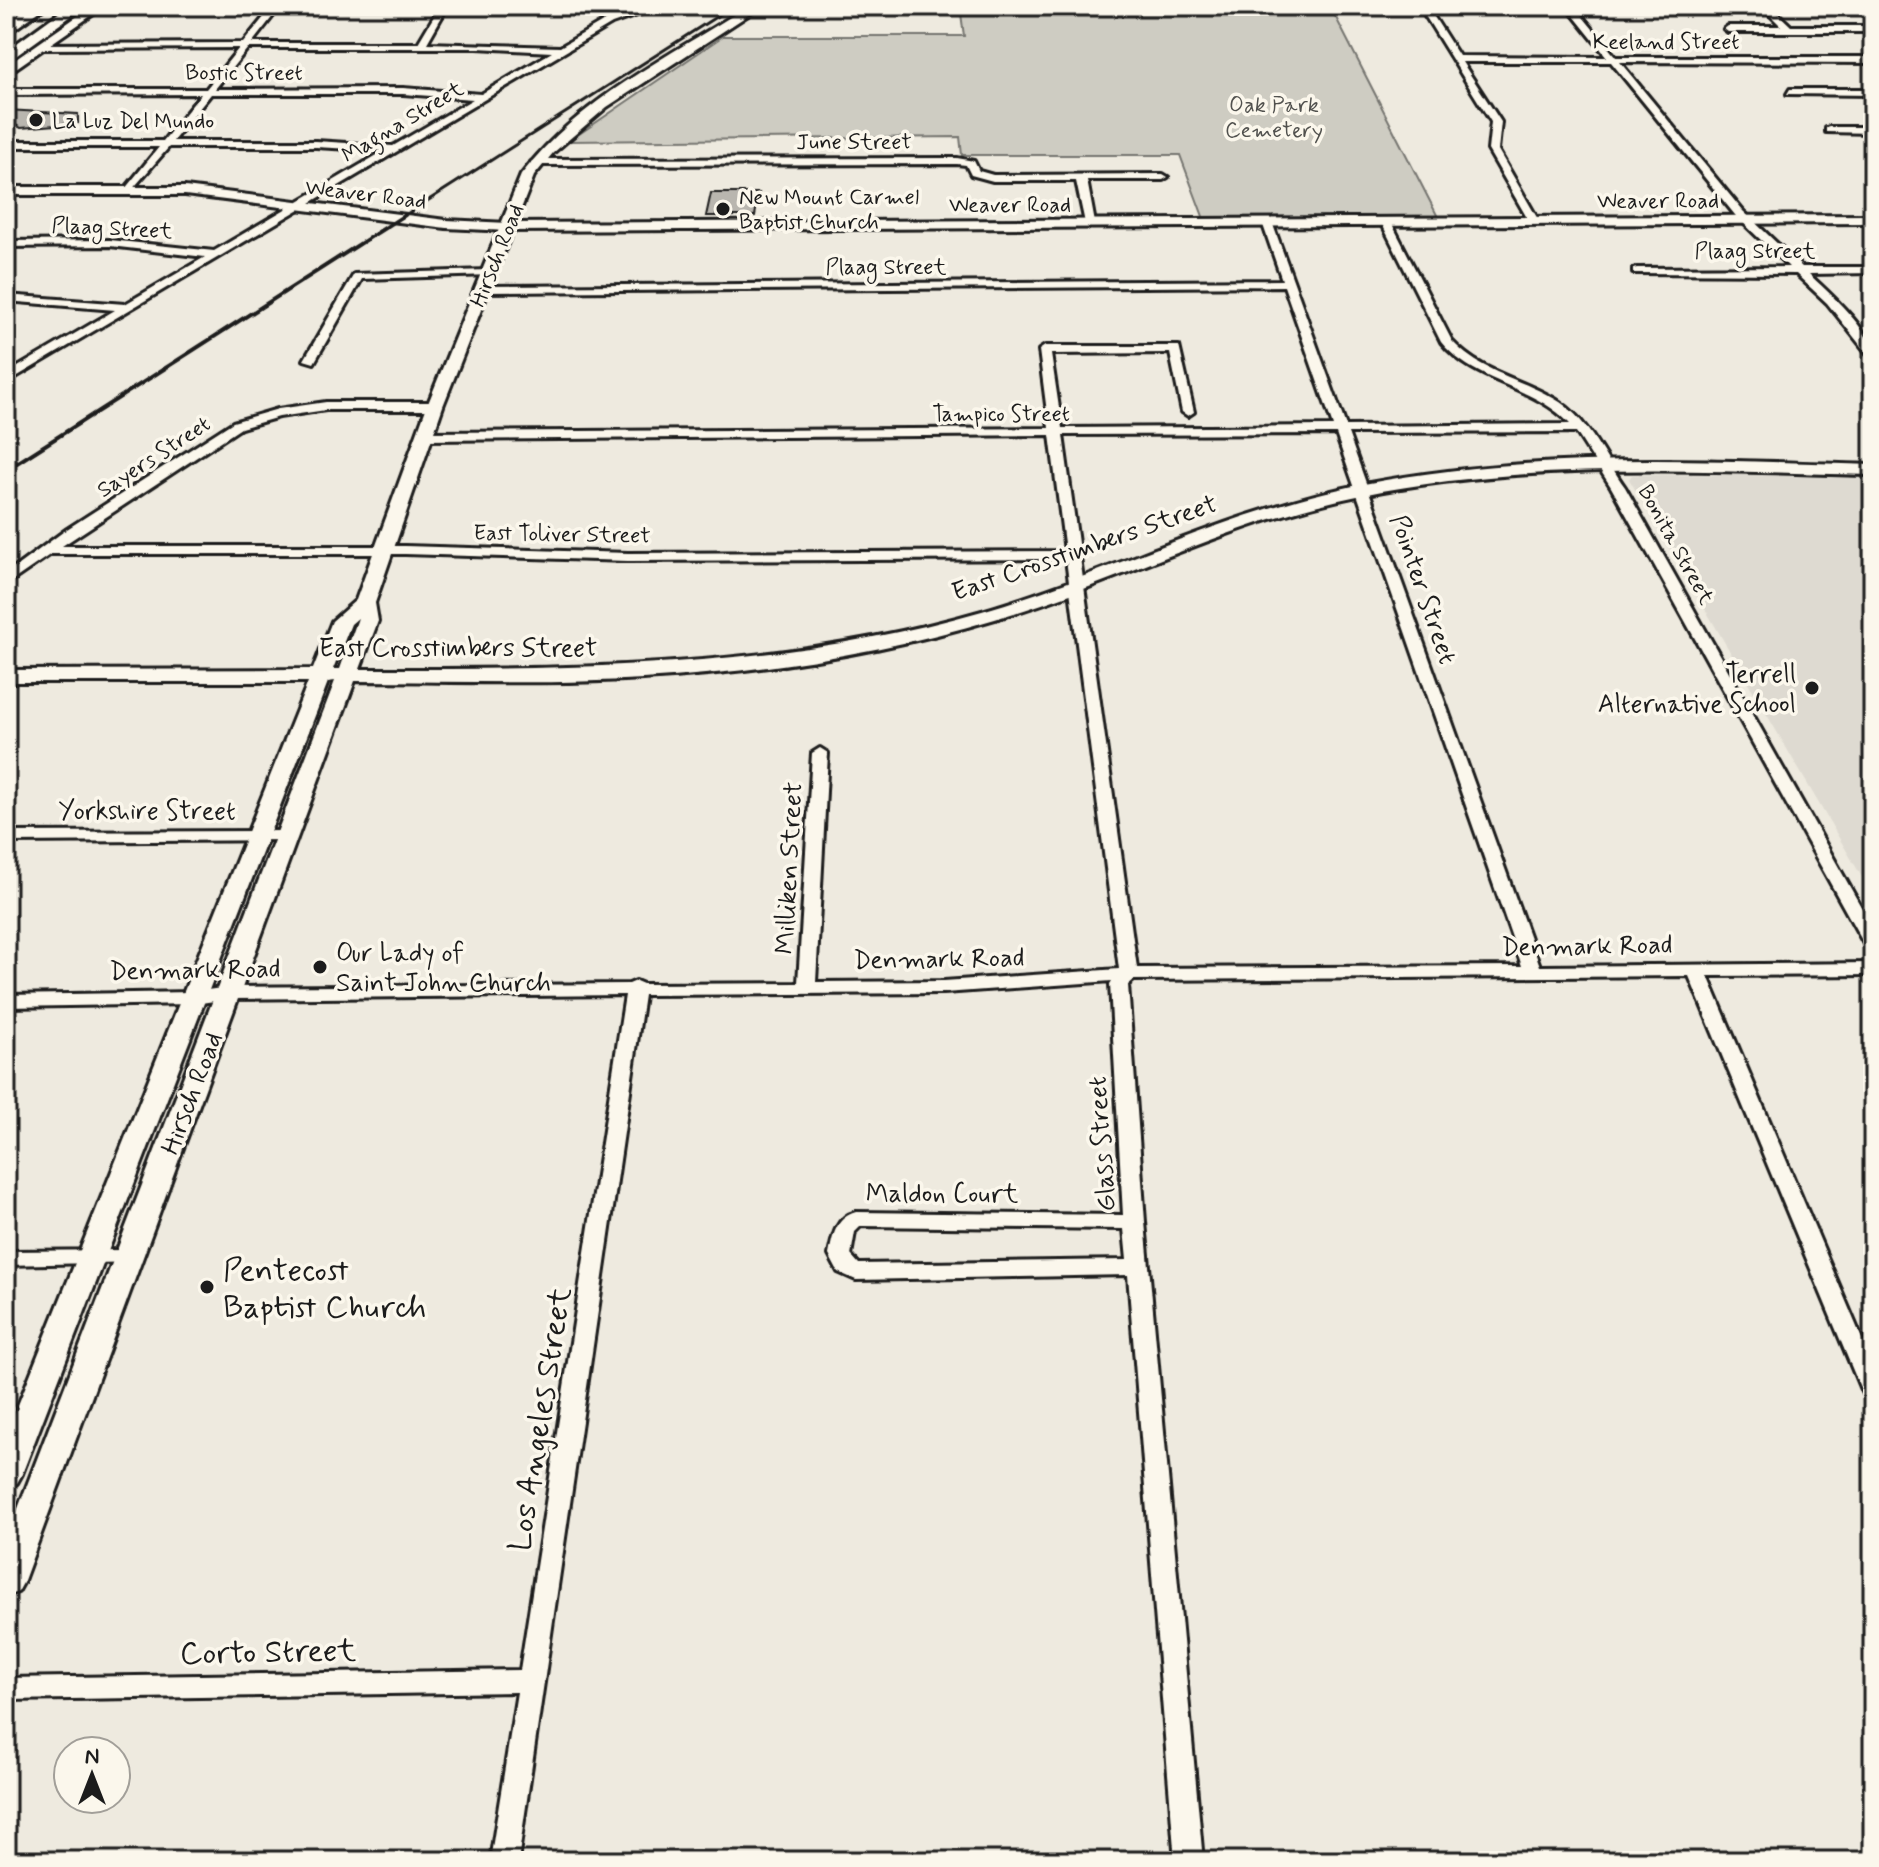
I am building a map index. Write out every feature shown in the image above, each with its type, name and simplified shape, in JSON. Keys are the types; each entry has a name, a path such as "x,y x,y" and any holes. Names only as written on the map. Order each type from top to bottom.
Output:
{"highway":[{"path":"6,30 40,6"},
{"path":"6,44 59,6"},
{"path":"6,58 78,6"}],"main road":[{"path":"6,71 99,6"},
{"name":"Hirsch Road","path":"8,1574 348,676 368,621 365,603 435,406 528,175 559,138 589,114 756,6"},
{"name":"East Crosstimbers Street","path":"6,676 611,674 719,666 861,645 989,615 1277,509 1363,489 1478,471 1601,463 1873,457"},
{"name":"East Crosstimbers Street","path":"1698,463 1873,470"},
{"name":"Hirsch Road","path":"6,1474 342,621 365,603"}],"street":[{"path":"129,190 277,6"},
{"path":"421,45 444,6"},
{"name":"Magna Street","path":"6,379 609,22 659,6"},
{"path":"1423,6 1496,122 1493,150 1534,221"},
{"path":"1570,6 1744,219 1831,301 1873,353"},
{"path":"1765,6 1789,29"},
{"path":"1728,29 1873,29"},
{"path":"43,46 421,45 562,50"},
{"name":"Keeland Street","path":"1458,59 1873,60"},
{"name":"Bostic Street","path":"6,92 403,91 482,97"},
{"path":"1790,92 1873,92"},
{"path":"1829,130 1873,130"},
{"path":"6,144 326,144 393,149"},
{"name":"June Street","path":"536,162 957,161 973,165 975,173 984,177 1163,177"},
{"path":"1081,178 1090,223"},
{"name":"Weaver Road","path":"6,191 207,193 446,224 508,227 1873,219"},
{"name":"Pointer Street","path":"1267,222 1533,972"},
{"name":"Bonita Street","path":"1386,222 1459,359 1540,396 1560,408 1579,428 1873,944"},
{"name":"Plaag Street","path":"6,244 130,244 217,255"},
{"name":"Plaag Street","path":"1637,271 1873,270"},
{"name":"Plaag Street","path":"310,360 358,276 486,281 1290,283"},
{"path":"6,298 126,307"},
{"name":"Glass Street","path":"1188,412 1175,349 1045,350 1129,974 1119,984 1134,1222 1189,1861"},
{"name":"Sayers Street","path":"6,581 237,425 278,413 326,406 435,406"},
{"name":"Tampico Street","path":"424,436 1579,428"},
{"name":"East Toliver Street","path":"49,550 385,550 628,557 1074,555"},
{"name":"Milliken Street","path":"807,986 820,753"},
{"name":"Yorkshire Street","path":"6,837 288,836"},
{"name":"Denmark Road","path":"6,1001 194,998 228,993 990,986 1129,974 1873,969"},
{"path":"1696,970 1873,1392"},
{"name":"Los Angeles Street","path":"504,1861 636,987"},
{"name":"Maldon Court","path":"1134,1222 856,1219 845,1229 840,1255 846,1267 856,1272 1138,1267"},
{"path":"6,1258 129,1257"},
{"name":"Corto Street","path":"6,1689 531,1681"}],"shaded area":[{"name":"Terrell Alternative School","path":"1873,473 1873,896 1629,479 1632,475"}],"green space":[{"name":"Oak Park Cemetery","path":"960,6 1330,6 1438,217 1204,219 1180,155 962,155 960,137 569,141 723,36 964,36"}],"building":[{"name":"La Luz Del Mundo","path":"6,110 78,114 78,123 21,128 6,120"},
{"name":"New Mount Carmel Baptist Church","path":"711,193 759,193 755,216 706,216"}],"railway":[{"path":"402,217 733,6"},
{"path":"6,470 405,215"}],"place":[{"name":"La Luz Del Mundo","path":"36,120"},
{"name":"New Mount Carmel Baptist Church","path":"723,209"},
{"name":"Terrell Alternative School","path":"1812,688"},
{"name":"Our Lady of Saint John Church","path":"320,967"},
{"name":"Pentecost Baptist Church","path":"207,1287"}]}
